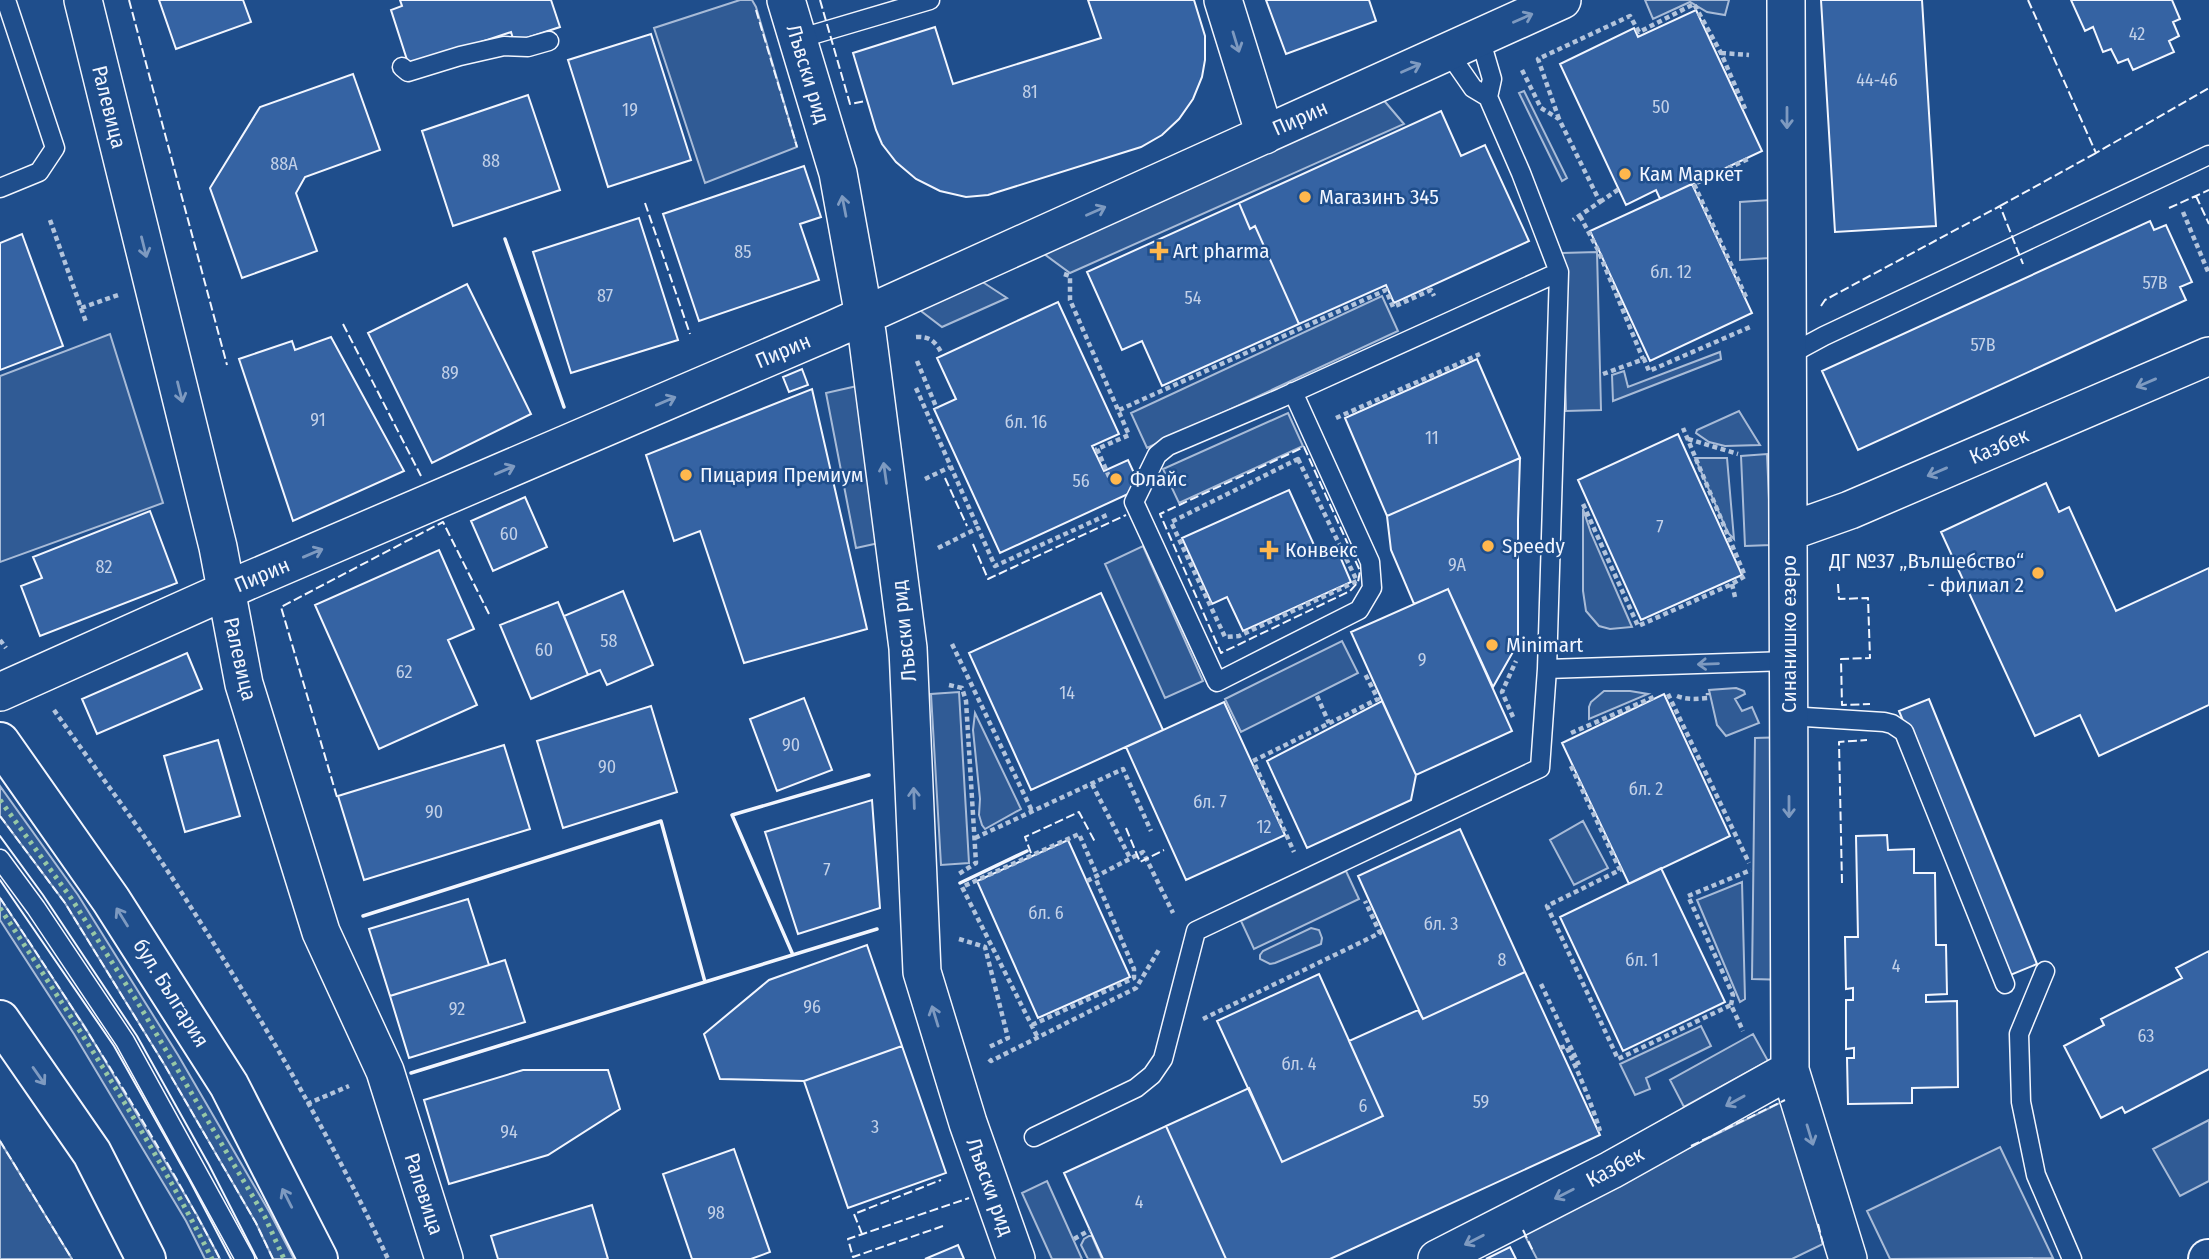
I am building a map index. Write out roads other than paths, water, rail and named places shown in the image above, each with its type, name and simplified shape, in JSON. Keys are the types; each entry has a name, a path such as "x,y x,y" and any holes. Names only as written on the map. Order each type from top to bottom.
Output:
{"main road":[{"name":"бул. България","path":"0,742 111,900 229,1085 318,1259"},
{"path":"0,1020 92,1153 146,1259"}],"street":[{"name":"Ралевица","path":"83,0 215,533 244,684 318,922 385,1071 444,1259"},
{"name":"Лъвски рид","path":"786,0 838,173 864,315 908,648 922,972 968,1123 1016,1259"},
{"path":"1223,0 1265,135"},
{"name":"Пирин","path":"15,685 225,591 864,315 1562,0"},
{"name":"Синанишко езеро","path":"1786,0 1790,1070 1848,1259"},
{"name":"Казбек","path":"1788,532 1850,510 2209,356"},
{"name":"Казбек","path":"1437,1259 1611,1170 1790,1070"}],"lane":[{"path":"0,188 39,172 55,148 6,0"},
{"path":"798,39 930,0"},
{"path":"402,67 408,72 460,55 504,46 528,47 549,41"},
{"path":"1464,45 1473,88 1488,97"},
{"path":"1034,1137 1136,1088 1152,1075 1163,1059 1196,931 1539,768 1547,669 1559,272 1488,97 1492,79 1464,45"},
{"path":"1787,356 1824,336 2209,155"},
{"path":"1293,392 1370,562 1372,588 1359,610 1217,682 1134,502 1157,455 1162,450 1559,272"},
{"path":"1547,669 1789,662"},
{"path":"1789,716 1884,722 1904,732 2005,984"},
{"path":"0,859 125,1041 245,1259"},
{"path":"2045,971 2019,1034 2021,1102 2036,1175 2072,1259"}],"tram line":[{"path":"0,836 43,895 137,1036 209,1165 257,1259"},
{"path":"0,880 114,1046 231,1259"}],"place":[{"name":"Кам Маркет","path":"1625,174"},
{"name":"Магазинъ 345","path":"1305,197"},
{"name":"Art pharma","path":"1159,251"},
{"name":"Пицария Премиум","path":"686,475"},
{"name":"Флайс","path":"1116,479"},
{"name":"Speedy","path":"1488,546"},
{"name":"Конвекс","path":"1269,550"},
{"name":"ДГ №37 „Вълшебство“ - филиал 2","path":"2038,573"},
{"name":"Minimart","path":"1492,645"}]}
